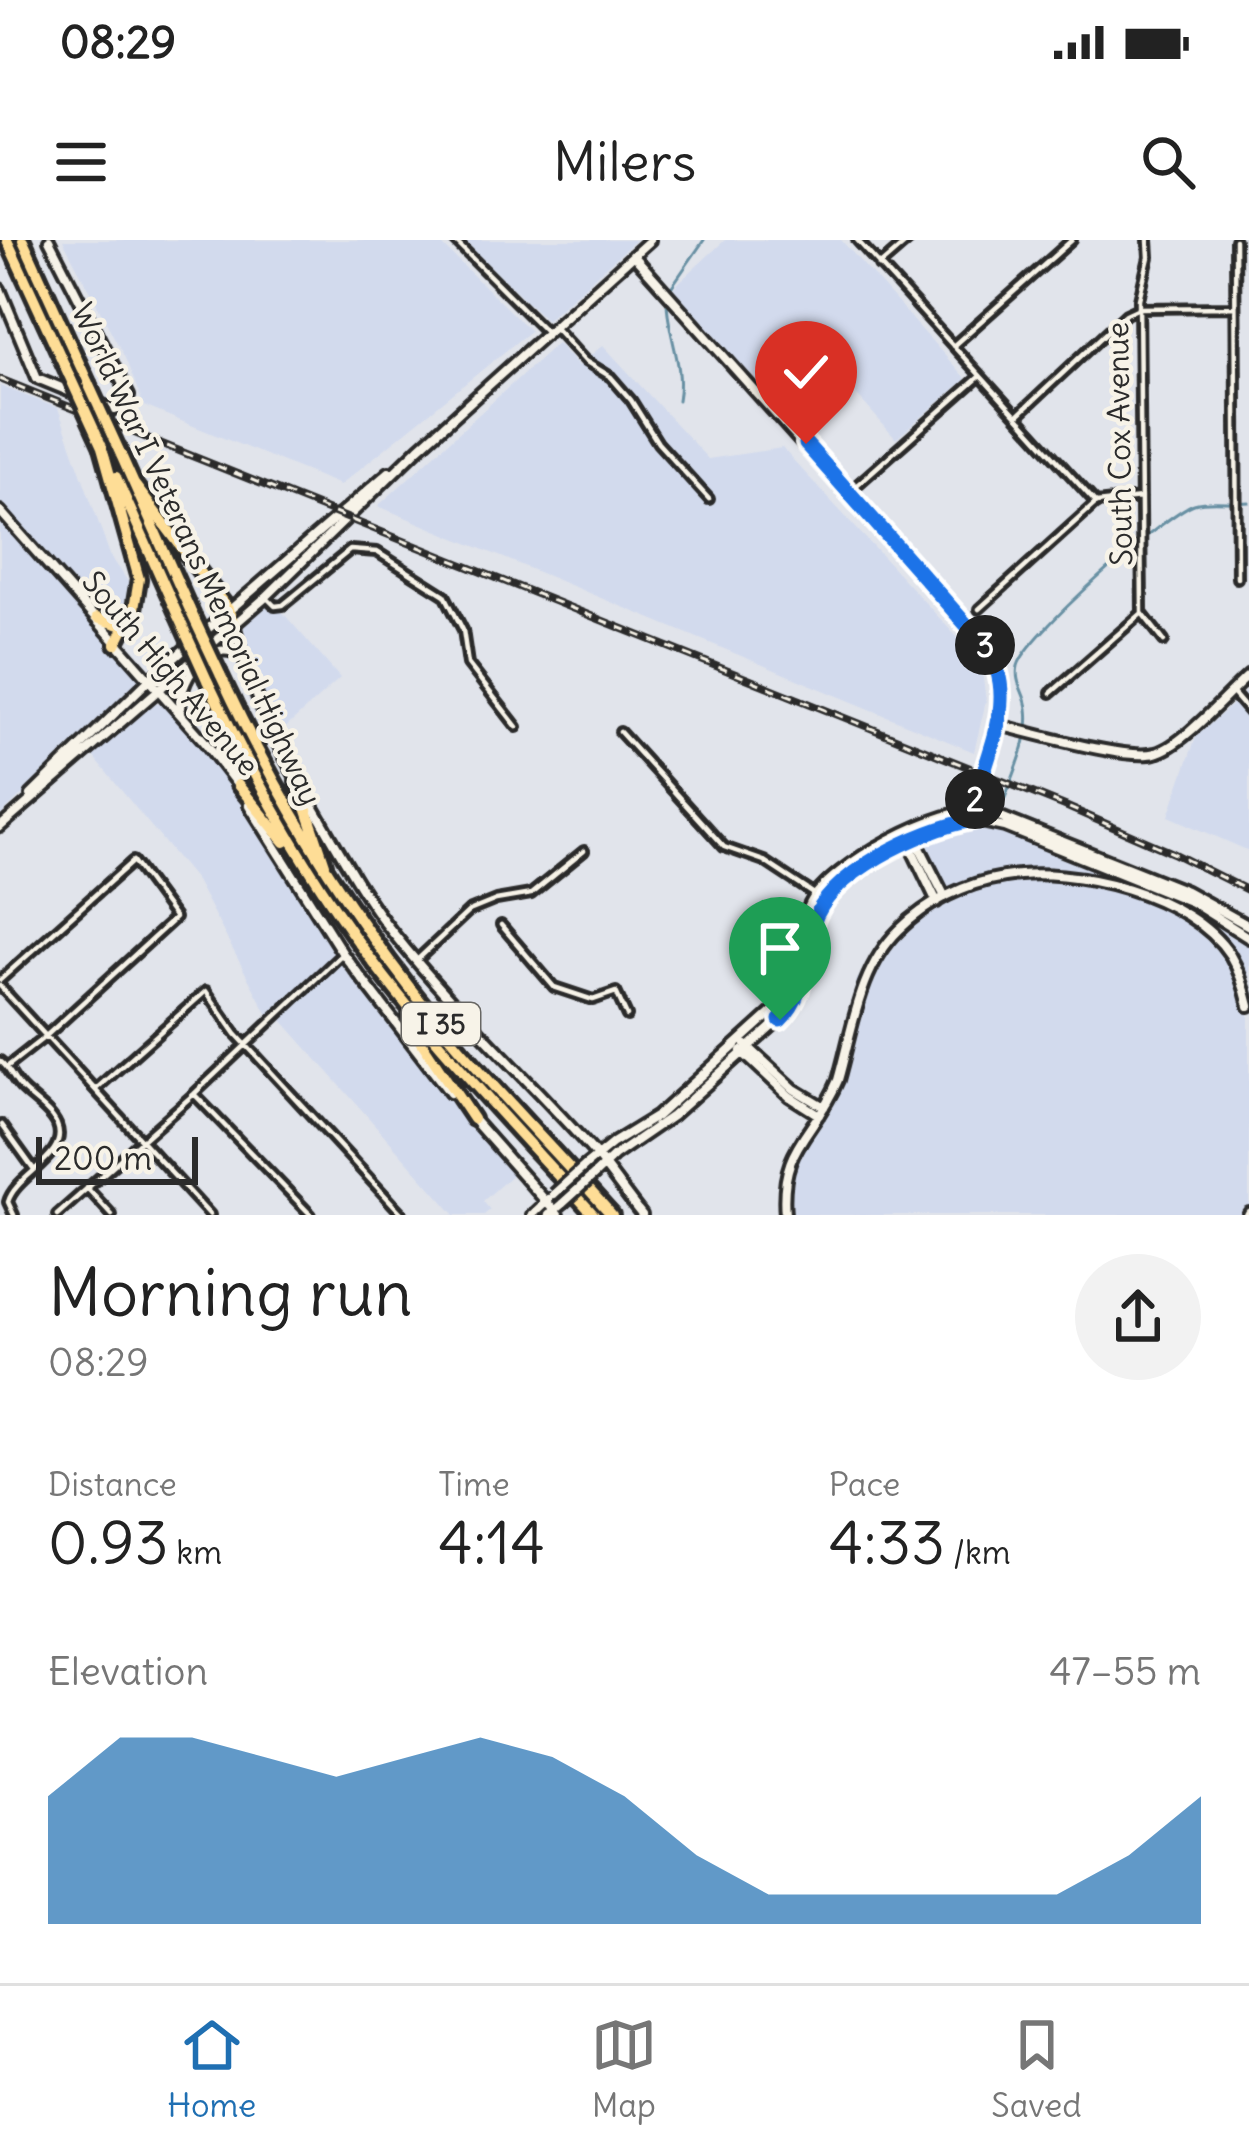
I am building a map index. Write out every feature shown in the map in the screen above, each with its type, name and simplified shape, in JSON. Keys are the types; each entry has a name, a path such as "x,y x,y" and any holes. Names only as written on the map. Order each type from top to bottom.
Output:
{"highway":[{"name":"World War I Veterans Memorial Highway","path":"6,240 256,781 316,880 407,1006 594,1215"},
{"name":"World War I Veterans Memorial Highway","path":"25,240 220,674 272,779 328,873 414,993 612,1215"},
{"path":"102,447 139,579 138,599 116,644"},
{"path":"134,484 228,609 234,624"},
{"path":"97,618 120,625 129,620"},
{"path":"297,781 328,873"},
{"path":"238,785 316,880"},
{"path":"407,1006 416,1034 473,1119"}],"main road":[{"path":"0,289 37,378 115,410 128,406 129,396 49,240"},
{"path":"0,826 149,680 419,448 650,240"},
{"path":"633,255 994,658 1002,692 998,724 972,820"},
{"path":"0,826 266,597 419,448"},
{"name":"South High Avenue","path":"0,511 238,785 343,954 554,1214"},
{"path":"234,624 260,709 355,880 416,961 596,1156 642,1215"},
{"path":"182,716 179,691 191,672 222,649 242,657"},
{"path":"998,724 1121,752 1154,754 1176,741 1249,675"},
{"path":"532,1215 596,1156 657,1116 788,1012 798,996 814,921 832,889 851,872 951,813 974,808 1186,890 1249,926"},
{"path":"554,1214 604,1166 672,1117 727,1067 787,996 800,932 815,895 839,869 910,838 972,820 1005,827 1192,902 1249,938"},
{"path":"910,838 941,899"},
{"path":"785,1215 783,1190 792,1153 838,1081 872,963 900,929 941,899 972,884 1008,876 1071,878 1122,887 1191,919 1229,954 1249,1006"},
{"path":"742,1047 764,1073"},
{"path":"742,1047 822,1111"},
{"path":"727,1067 764,1073 822,1111"}],"street":[{"path":"454,240 584,362 621,388 658,443 710,499"},
{"path":"857,240 1096,503"},
{"path":"879,266 909,240"},
{"path":"952,346 1072,240"},
{"name":"South Cox Avenue","path":"1142,613 1139,308 1148,240"},
{"path":"1235,240 1237,578"},
{"path":"1017,416 1126,314 1139,308 1235,307"},
{"path":"849,493 980,377"},
{"path":"979,609 1096,503 1141,498"},
{"path":"266,597 275,606 283,605 350,550 376,553 445,595 463,630 468,664 478,683 517,727"},
{"path":"1051,693 1142,613 1164,641"},
{"path":"1231,691 1249,712"},
{"path":"620,732 724,848 764,861 815,895"},
{"path":"416,961 469,911 531,894 584,851"},
{"path":"8,1066 46,1036 176,918 133,861 0,983 46,1036 96,1089 140,1141 210,1215"},
{"path":"501,925 554,987 593,1000 616,992 627,1016"},
{"path":"58,1215 343,954"},
{"path":"96,1089 206,991 221,1017 403,1215"},
{"path":"0,1060 16,1084 57,1125 56,1147 13,1186 9,1205 14,1215"},
{"path":"194,1094 310,1215"},
{"path":"2,1125 33,1168"},
{"path":"87,1188 112,1215"},
{"path":"0,1206 9,1205"}],"shaded area":[{"path":"63,240 437,240 530,331 340,485 144,406 125,358"},
{"path":"463,240 636,240 546,320"},
{"path":"725,240 841,240 966,379 896,439 811,344 762,387 673,288"},
{"path":"557,343 578,366 603,345 708,459 782,448 981,663 986,701 974,752 378,506"},
{"path":"0,386 58,408 110,555 133,589 129,604 116,618 94,605 0,503"},
{"path":"0,521 143,679 0,816"},
{"path":"270,598 340,678 280,733 256,680 243,625"},
{"path":"1249,689 1249,851 1169,816 1196,737"},
{"path":"154,703 163,703 227,780 336,955 268,1015 196,881 93,756"},
{"path":"968,823 1005,830 1192,906 1249,941 1249,1215 781,1215 781,1164 832,1081 857,979 893,930 929,896 907,852"},
{"path":"342,962 514,1173 483,1201 490,1210 484,1215 455,1215 282,1020"}],"waterway":[{"path":"670,289 704,240"},
{"path":"667,297 679,374 678,400"},
{"path":"1005,798 1027,731 1026,703 1017,672 1026,651 1097,578 1178,513 1200,503 1249,502"}],"railway":[{"path":"0,379 1065,806 1249,891"}],"route":[{"path":"780,1020 798,996 814,921 832,889 862,866 946,826 972,820 1002,692 999,668 986,647 806,444"}]}
